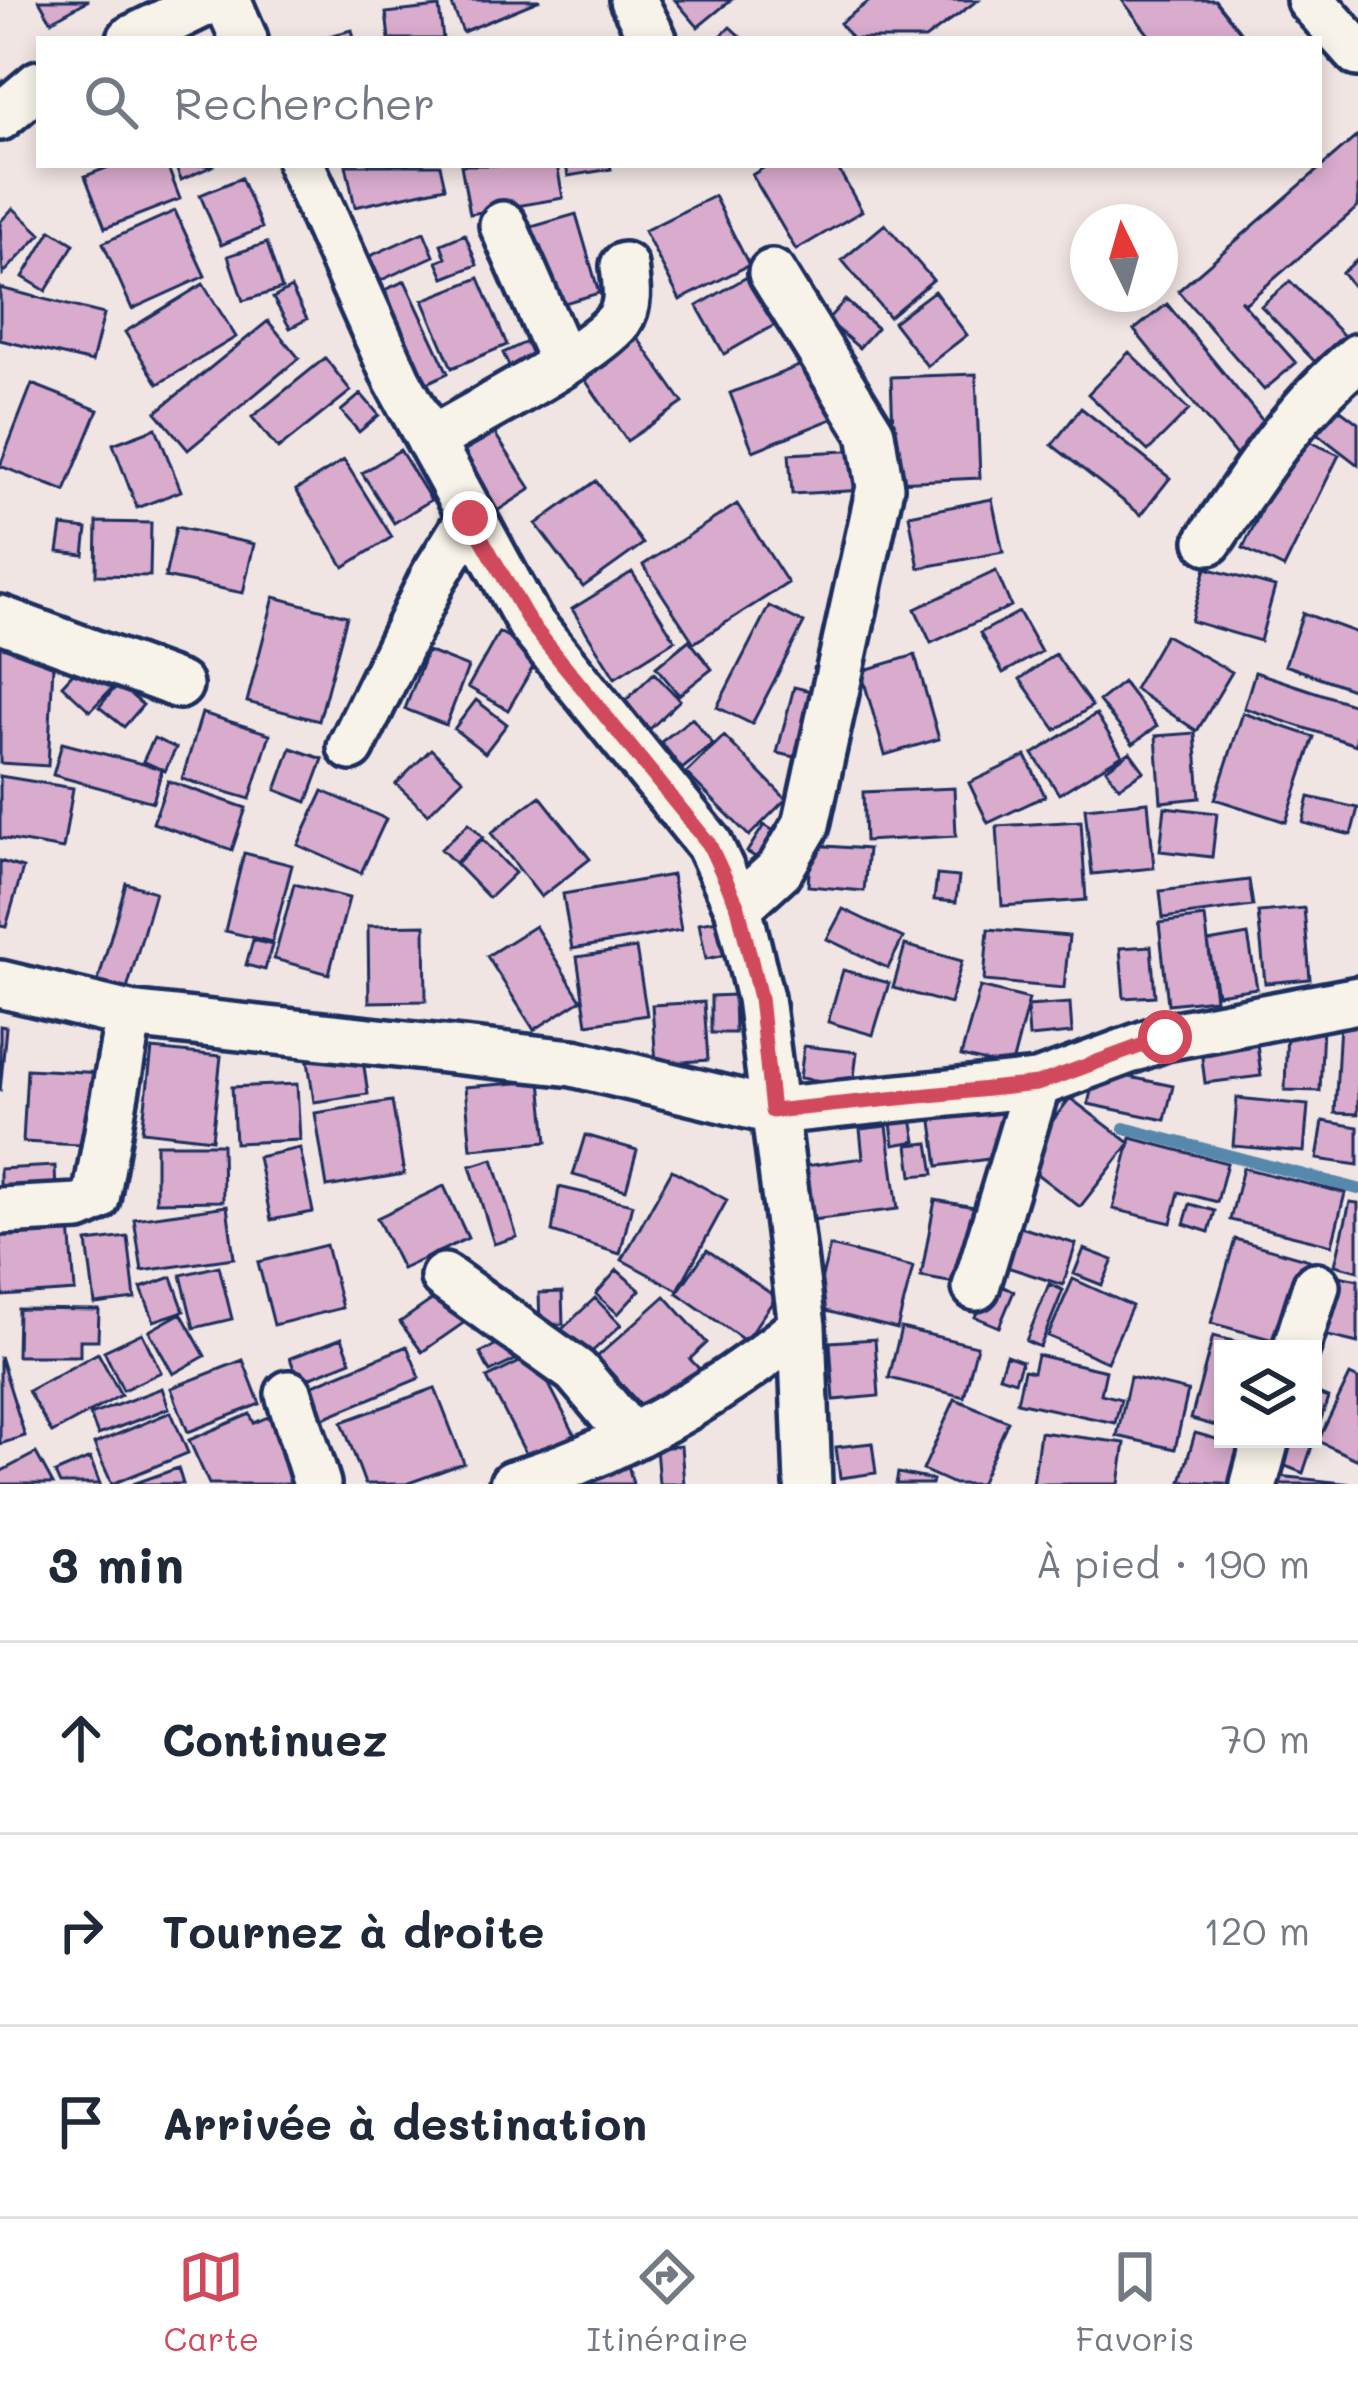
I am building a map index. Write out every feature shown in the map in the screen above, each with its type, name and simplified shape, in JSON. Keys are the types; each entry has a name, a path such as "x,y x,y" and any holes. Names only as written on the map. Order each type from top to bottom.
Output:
{"street":[{"path":"137,36 211,0"},
{"path":"227,0 243,36"},
{"path":"633,0 651,36"},
{"path":"1310,0 1358,53"},
{"path":"0,117 36,87"},
{"path":"302,168 397,380 530,623 709,844 738,907 760,998 802,1326 808,1484"},
{"path":"503,225 563,362"},
{"path":"430,441 563,362 619,320 628,297 624,266"},
{"path":"738,907 779,869 806,825 880,487 871,433 772,273"},
{"path":"1209,542 1283,432 1317,391 1358,357"},
{"path":"351,747 434,576 470,518"},
{"path":"0,619 179,685"},
{"path":"0,984 129,1015 573,1063 772,1111 1037,1084 1165,1037 1358,1000"},
{"path":"0,1211 80,1207 95,1199 129,1015"},
{"path":"976,1286 1037,1084"},
{"path":"444,1277 576,1371 628,1434"},
{"path":"1299,1340 1316,1286"},
{"path":"513,1484 568,1468 752,1368 802,1326"},
{"path":"289,1394 317,1484"},
{"path":"1254,1484 1264,1448"}],"building":[{"path":"39,0 89,0 51,21"},
{"path":"450,0 540,0 463,32"},
{"path":"675,0 731,0 698,27"},
{"path":"871,0 978,0 929,36 850,36 840,23"},
{"path":"1122,0 1215,0 1244,36 1150,36"},
{"path":"439,7 443,36 389,36 386,13"},
{"path":"1358,135 1358,207 1246,303 1240,300 1296,363 1264,390 1178,291"},
{"path":"106,168 168,168 180,199 105,228 85,176"},
{"path":"176,168 208,168 181,180"},
{"path":"347,168 441,168 445,187 355,207"},
{"path":"462,168 558,168 563,198 470,214"},
{"path":"567,168 611,169 568,176"},
{"path":"763,168 838,168 862,211 796,250 752,175"},
{"path":"241,178 262,228 221,245 200,195"},
{"path":"714,196 749,265 680,300 644,231"},
{"path":"13,208 41,234 3,274 0,222"},
{"path":"175,211 205,276 132,309 103,243"},
{"path":"576,214 599,293 551,307 528,228"},
{"path":"885,224 933,280 889,317 842,260"},
{"path":"51,230 74,244 46,291 23,277"},
{"path":"424,232 434,256 379,281 368,257"},
{"path":"465,234 477,265 444,278 437,262 446,258 441,244"},
{"path":"267,243 282,289 243,301 228,256"},
{"path":"1358,259 1358,292 1342,273"},
{"path":"752,274 780,322 724,354 697,306"},
{"path":"479,278 507,345 452,368 423,300"},
{"path":"405,281 448,373 425,384 382,291"},
{"path":"1290,281 1345,337 1317,364 1261,306"},
{"path":"203,284 236,337 158,384 125,332"},
{"path":"0,288 104,314 92,362 0,340"},
{"path":"291,288 307,319 290,328 273,298"},
{"path":"934,291 967,335 927,366 893,322"},
{"path":"845,300 877,328 859,348 827,320"},
{"path":"1157,312 1174,312 1272,432 1239,459 1134,330"},
{"path":"268,321 299,358 188,450 156,412"},
{"path":"634,333 683,403 627,441 579,371"},
{"path":"533,339 546,367 516,381 503,353"},
{"path":"1129,352 1189,410 1148,451 1088,394"},
{"path":"325,358 351,391 278,449 252,417"},
{"path":"814,360 837,417 753,451 730,393"},
{"path":"976,374 980,478 895,482 891,377"},
{"path":"32,384 98,410 65,491 0,466"},
{"path":"361,394 379,415 359,432 341,411"},
{"path":"1322,396 1358,423 1358,465 1302,422"},
{"path":"1081,408 1170,478 1141,515 1052,445"},
{"path":"488,423 531,489 494,513 451,447"},
{"path":"156,428 181,491 137,508 113,444"},
{"path":"1297,436 1339,455 1284,568 1243,548"},
{"path":"400,450 431,500 394,523 362,473"},
{"path":"864,450 866,490 792,494 789,454"},
{"path":"344,460 392,537 344,567 296,490"},
{"path":"596,481 643,544 583,587 536,524"},
{"path":"992,499 1003,552 919,568 909,515"},
{"path":"737,504 788,583 694,643 643,565"},
{"path":"97,522 151,523 150,576 96,575"},
{"path":"62,526 87,529 84,555 58,552"},
{"path":"176,527 254,544 243,593 165,577"},
{"path":"1206,568 1275,587 1260,641 1191,621"},
{"path":"996,571 1011,606 931,643 915,609"},
{"path":"632,572 675,640 615,678 572,609"},
{"path":"274,597 347,616 319,721 247,702"},
{"path":"769,606 804,623 752,724 717,707"},
{"path":"1019,612 1041,652 1003,673 980,633"},
{"path":"1303,613 1358,633 1358,691 1285,665"},
{"path":"499,632 540,655 508,710 468,687"},
{"path":"1165,635 1232,672 1197,731 1134,689"},
{"path":"689,640 712,669 679,695 656,667"},
{"path":"0,642 54,644 48,766 0,763"},
{"path":"427,651 468,667 446,725 405,709"},
{"path":"1055,654 1092,706 1056,730 1020,679"},
{"path":"915,655 939,739 885,755 861,671"},
{"path":"86,659 114,686 90,711 62,685"},
{"path":"1255,672 1358,706 1356,745 1244,708"},
{"path":"654,673 680,700 650,729 623,703"},
{"path":"1123,682 1157,726 1133,744 1099,701"},
{"path":"118,684 143,705 124,727 99,707"},
{"path":"794,687 815,692 799,758 777,753"},
{"path":"476,700 507,724 485,753 454,729"},
{"path":"202,713 270,734 250,799 182,779"},
{"path":"1243,713 1314,737 1286,822 1215,799"},
{"path":"1096,714 1122,755 1059,794 1033,754"},
{"path":"692,718 713,744 682,769 661,742"},
{"path":"1195,733 1200,798 1161,802 1156,736"},
{"path":"724,736 786,799 749,836 686,773"},
{"path":"154,738 176,748 165,771 143,761"},
{"path":"62,743 162,769 153,802 53,775"},
{"path":"291,748 323,759 307,802 276,790"},
{"path":"431,749 463,779 428,814 396,784"},
{"path":"1130,752 1144,771 1119,787 1106,769"},
{"path":"1026,756 1045,796 988,823 969,783"},
{"path":"0,776 73,788 63,849 0,838"},
{"path":"168,781 246,808 232,850 153,823"},
{"path":"954,788 956,836 865,841 863,792"},
{"path":"323,791 386,819 361,873 298,845"},
{"path":"540,796 590,859 541,897 491,833"},
{"path":"1309,797 1358,808 1351,835 1303,823"},
{"path":"1148,802 1154,868 1092,874 1085,808"},
{"path":"1165,807 1217,813 1212,857 1160,851"},
{"path":"1081,821 1086,900 1002,906 997,826"},
{"path":"469,823 483,837 455,863 441,849"},
{"path":"764,825 786,838 769,865 747,852"},
{"path":"482,839 515,873 489,898 456,864"},
{"path":"811,845 868,849 864,891 808,886"},
{"path":"244,853 292,865 272,942 225,931"},
{"path":"0,861 23,868 6,927 0,926"},
{"path":"672,875 681,930 572,949 563,894"},
{"path":"937,875 959,877 956,902 934,900"},
{"path":"1249,880 1253,906 1163,918 1160,891"},
{"path":"126,883 155,892 126,993 97,985"},
{"path":"294,884 349,898 329,974 274,959"},
{"path":"1304,908 1310,979 1265,983 1258,912"},
{"path":"843,909 903,938 888,968 827,939"},
{"path":"1205,917 1215,999 1168,1004 1159,923"},
{"path":"718,920 725,955 706,959 699,923"},
{"path":"425,925 426,1001 369,1002 368,926"},
{"path":"535,926 581,1000 534,1030 487,956"},
{"path":"988,929 1069,936 1064,988 984,981"},
{"path":"1248,935 1257,988 1217,994 1208,942"},
{"path":"253,940 272,945 265,970 246,965"},
{"path":"905,945 962,961 950,1004 893,988"},
{"path":"1151,946 1155,996 1124,998 1120,948"},
{"path":"636,948 647,1015 587,1024 577,957"},
{"path":"843,970 889,983 873,1035 828,1022"},
{"path":"980,987 1029,999 1011,1068 961,1056"},
{"path":"734,995 735,1033 711,1033 711,996"},
{"path":"704,1002 708,1060 656,1064 652,1005"},
{"path":"1070,1003 1072,1033 1029,1037 1027,1006"},
{"path":"1340,1023 1358,1024 1358,1114 1335,1113"},
{"path":"1287,1025 1323,1027 1320,1091 1285,1090"},
{"path":"0,1026 6,1027 0,1092"},
{"path":"1257,1043 1261,1076 1205,1083 1201,1050"},
{"path":"804,1046 857,1052 853,1085 800,1078"},
{"path":"152,1049 221,1056 212,1139 142,1131"},
{"path":"362,1053 368,1094 314,1102 308,1061"},
{"path":"27,1069 103,1073 99,1146 23,1142"},
{"path":"1096,1070 1173,1086 1165,1120 1088,1104"},
{"path":"541,1081 547,1142 471,1149 465,1087"},
{"path":"297,1084 300,1140 235,1143 232,1087"},
{"path":"1070,1098 1130,1143 1080,1207 1021,1162"},
{"path":"1237,1098 1308,1105 1304,1152 1233,1146"},
{"path":"392,1101 404,1174 327,1187 315,1113"},
{"path":"1002,1104 1010,1156 938,1166 931,1114"},
{"path":"911,1113 916,1141 894,1145 890,1116"},
{"path":"1323,1121 1358,1127 1358,1165 1317,1159"},
{"path":"887,1126 898,1209 812,1220 805,1166 863,1158 860,1129"},
{"path":"585,1135 637,1150 626,1190 573,1175"},
{"path":"1131,1138 1227,1163 1217,1202 1179,1192 1171,1223 1113,1209"},
{"path":"929,1143 934,1174 912,1176 908,1145"},
{"path":"156,1144 222,1144 223,1201 156,1202"},
{"path":"300,1148 313,1212 271,1220 258,1157"},
{"path":"493,1159 517,1237 494,1244 470,1166"},
{"path":"55,1166 56,1195 0,1197 0,1169"},
{"path":"1243,1168 1345,1193 1332,1245 1230,1220"},
{"path":"672,1170 727,1200 678,1290 622,1260"},
{"path":"444,1186 468,1238 402,1269 377,1218"},
{"path":"559,1187 632,1204 620,1254 552,1232"},
{"path":"935,1200 980,1208 966,1285 921,1277"},
{"path":"1350,1202 1358,1203 1358,1271 1335,1265"},
{"path":"1190,1204 1215,1211 1209,1232 1184,1224"},
{"path":"227,1206 234,1258 142,1271 134,1219"},
{"path":"70,1226 75,1291 3,1296 0,1231"},
{"path":"1020,1227 1076,1244 1063,1285 1007,1267"},
{"path":"128,1237 135,1299 95,1304 87,1242"},
{"path":"1235,1239 1309,1260 1286,1340 1211,1323"},
{"path":"326,1245 342,1308 274,1325 258,1262"},
{"path":"830,1246 913,1267 897,1329 814,1308"},
{"path":"1084,1249 1113,1260 1102,1285 1074,1274"},
{"path":"707,1250 776,1297 745,1341 677,1293"},
{"path":"219,1266 232,1319 194,1328 181,1275"},
{"path":"617,1270 640,1290 618,1314 596,1294"},
{"path":"1339,1276 1358,1280 1358,1343 1324,1335"},
{"path":"172,1277 184,1311 154,1321 141,1288"},
{"path":"1073,1279 1132,1306 1107,1362 1048,1336"},
{"path":"990,1282 1014,1291 999,1327 975,1317"},
{"path":"1049,1284 1063,1290 1040,1347 1026,1341"},
{"path":"443,1292 465,1322 422,1352 400,1322"},
{"path":"562,1292 563,1324 540,1325 539,1293"},
{"path":"665,1296 707,1343 690,1359 703,1373 652,1418 597,1357"},
{"path":"595,1298 621,1325 583,1360 558,1333"},
{"path":"18,1309 99,1310 98,1340 80,1340 80,1356 17,1356"},
{"path":"181,1313 205,1356 173,1374 149,1331"},
{"path":"901,1328 977,1346 964,1397 889,1378"},
{"path":"142,1333 161,1372 123,1390 104,1351"},
{"path":"520,1333 530,1353 490,1372 480,1353"},
{"path":"1213,1336 1229,1340 1214,1340 1214,1425 1191,1419"},
{"path":"342,1338 351,1361 299,1382 290,1358"},
{"path":"875,1339 879,1396 834,1400 830,1342"},
{"path":"407,1346 420,1378 314,1422 301,1390"},
{"path":"98,1353 121,1395 52,1433 28,1391"},
{"path":"534,1355 575,1435 528,1458 487,1378"},
{"path":"1006,1355 1022,1361 1015,1381 999,1376"},
{"path":"1037,1355 1106,1371 1101,1394 1121,1399 1115,1423 1017,1402 1024,1370 1033,1372"},
{"path":"0,1356 25,1436 0,1444"},
{"path":"243,1360 260,1404 188,1432 171,1388"},
{"path":"1350,1375 1358,1379 1358,1460 1322,1443 1322,1433"},
{"path":"1130,1377 1188,1391 1175,1449 1117,1436"},
{"path":"162,1388 169,1408 98,1435 90,1415"},
{"path":"435,1388 464,1463 406,1484 365,1484 342,1422"},
{"path":"955,1399 1008,1421 980,1484 954,1484 923,1470"},
{"path":"280,1400 300,1484 209,1484 189,1440 250,1414 254,1423 270,1416 266,1406"},
{"path":"171,1412 188,1453 112,1484 94,1444"},
{"path":"1040,1432 1125,1443 1119,1484 1033,1484"},
{"path":"1195,1433 1214,1438 1214,1448 1248,1448 1238,1484 1181,1481"},
{"path":"872,1443 876,1473 840,1478 836,1447"},
{"path":"681,1446 684,1484 659,1484 656,1448"},
{"path":"1275,1448 1311,1448 1303,1473 1270,1460"},
{"path":"36,1453 53,1484 0,1484 0,1472"},
{"path":"90,1458 100,1484 60,1484 55,1473"},
{"path":"627,1461 633,1484 581,1484 578,1475"},
{"path":"178,1468 183,1484 133,1484"},
{"path":"898,1473 933,1480 932,1484 896,1484"},
{"path":"1269,1475 1353,1484 1268,1484"}],"waterway":[{"path":"1124,1128 1358,1189"}],"route":[{"path":"470,518 530,623 709,844 738,907 760,998 772,1111 1037,1084 1165,1037"}]}
